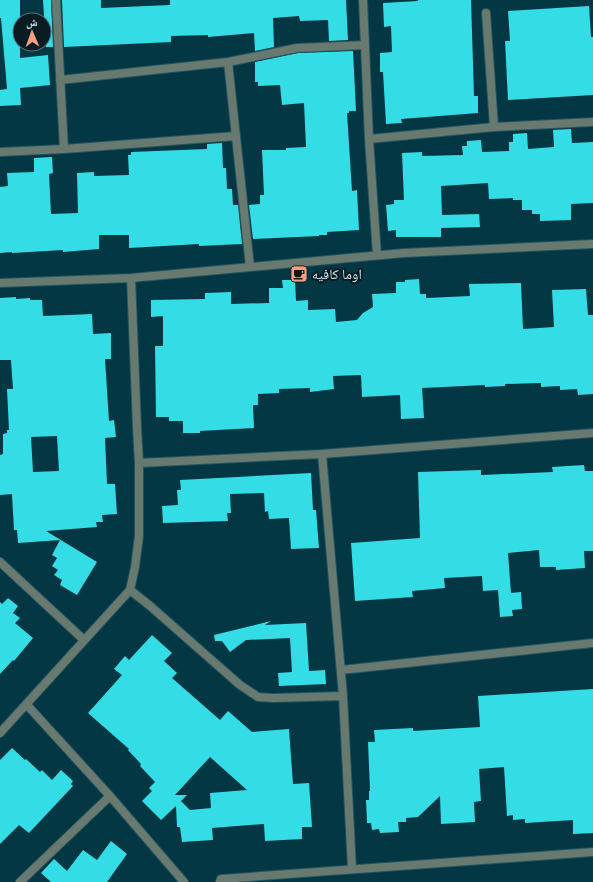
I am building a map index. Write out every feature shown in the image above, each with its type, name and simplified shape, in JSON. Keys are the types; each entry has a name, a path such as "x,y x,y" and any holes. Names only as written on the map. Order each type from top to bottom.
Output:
{"street":[{"path":"56,0 64,149"},
{"path":"363,0 369,139 377,255"},
{"path":"486,13 494,127"},
{"path":"60,80 228,62 297,48 365,45"},
{"path":"228,62 250,267"},
{"path":"369,139 494,127 593,122"},
{"path":"0,152 64,149 236,136"},
{"path":"0,283 131,278 412,252 593,244"},
{"path":"0,734 130,590 139,536 139,464 131,278"},
{"path":"139,464 322,454 593,434"},
{"path":"322,454 343,696 352,869"},
{"path":"0,562 84,640"},
{"path":"130,590 240,685 258,696 273,698 343,696"},
{"path":"341,670 593,643"},
{"path":"26,705 110,796 184,882"},
{"path":"20,882 110,796"},
{"path":"220,882 221,879 593,852"}],"building":[{"path":"0,0 20,0 20,12 12,12 12,52 20,52 20,58 48,55 50,85 20,88 21,105 0,106 0,90 7,89 0,18"},
{"path":"43,0 51,0 52,12 44,12"},
{"path":"62,0 101,0 101,8 170,5 170,0 346,0 348,40 329,41 328,20 300,21 299,16 273,18 274,47 255,51 254,33 208,37 208,35 171,36 171,42 64,47"},
{"path":"418,0 471,0 474,96 478,96 478,113 401,119 402,123 386,124 383,72 380,72 380,53 392,52 391,26 384,27 383,3"},
{"path":"589,6 591,37 593,37 593,95 508,100 505,41 510,41 508,11"},
{"path":"52,24 53,47 52,47"},
{"path":"353,51 356,111 349,111 349,113 347,113 352,191 357,190 359,230 327,232 327,235 319,236 253,239 249,205 260,204 260,195 264,195 262,150 286,150 286,148 306,147 304,103 282,105 280,85 258,86 258,82 255,82 255,62 298,53"},
{"path":"571,129 572,143 593,142 593,203 571,204 571,220 540,221 540,214 532,214 532,210 522,210 522,200 513,200 513,198 489,199 488,183 441,186 442,215 479,214 480,227 441,228 441,237 396,237 396,230 388,231 386,205 394,204 394,200 404,200 402,153 422,152 422,156 463,155 462,146 467,146 467,141 481,140 482,152 509,151 509,142 513,142 513,134 527,133 528,149 554,147 553,130"},
{"path":"222,143 223,168 226,168 227,189 232,189 233,205 238,205 242,244 199,246 199,244 129,248 129,235 99,235 99,249 63,252 63,250 0,253 0,187 8,186 7,173 34,172 34,158 52,157 53,173 49,174 51,214 78,213 77,173 94,172 94,176 129,175 128,155 131,155 131,152 207,149 207,144"},
{"path":"419,279 420,294 426,294 426,298 470,296 469,284 521,283 523,329 554,327 552,290 586,289 588,315 593,315 593,394 578,395 577,389 560,390 560,386 541,387 541,383 505,384 505,386 485,387 485,385 422,388 424,418 401,419 400,395 362,397 361,375 333,376 334,389 310,392 310,388 279,389 279,393 258,394 258,405 253,405 254,428 183,433 183,421 169,421 169,417 156,417 155,346 163,346 163,316 151,317 151,300 205,299 205,293 231,292 231,304 269,303 269,288 283,288 282,280 295,280 296,301 308,300 308,310 335,309 336,322 357,320 363,313 373,307 372,294 396,293 396,282"},
{"path":"16,297 16,299 30,298 30,300 42,300 43,316 92,314 93,334 111,333 111,359 105,359 109,421 114,420 116,437 105,438 107,484 115,484 117,514 102,515 103,522 96,522 97,527 46,531 97,562 77,595 60,585 62,580 54,575 58,570 52,566 57,558 52,555 60,540 18,543 17,530 14,530 12,494 0,495 0,455 3,454 3,434 7,433 7,430 9,430 7,389 13,389 11,360 0,360 0,298","holes":["57,436 59,471 33,472 31,437"]},
{"path":"584,465 585,471 593,471 593,551 584,551 585,568 556,570 556,567 540,567 539,550 508,553 511,593 521,592 522,609 512,610 513,616 500,617 498,590 483,591 482,576 444,578 445,588 412,591 413,597 355,601 351,543 420,538 418,472 481,470 481,475 553,472 552,467"},
{"path":"311,473 313,510 316,510 319,548 291,549 289,518 269,519 268,511 265,512 264,493 230,494 231,513 227,513 228,521 163,523 162,506 178,505 177,490 181,490 180,480"},
{"path":"8,598 18,606 13,613 20,618 15,623 33,638 14,661 13,660 0,674 0,602 2,604"},
{"path":"271,621 265,625 306,623 309,671 325,670 326,684 279,686 278,673 292,672 290,638 246,640 230,652 222,641 215,641 214,635"},
{"path":"152,635 172,653 164,661 177,673 172,678 220,720 228,711 252,732 289,729 293,784 309,783 312,827 302,827 302,839 265,841 264,824 212,828 213,840 182,842 180,827 177,827 176,806 161,820 142,801 152,791 149,788 155,782 140,766 141,764 128,750 129,749 88,713 122,675 114,669 125,656 129,660","holes":["210,757 247,790 210,793 211,808 190,810 181,801 187,795 175,795"]},
{"path":"593,689 593,833 573,834 573,820 525,823 525,819 513,820 513,815 507,816 504,767 479,769 481,801 474,802 475,822 441,824 440,796 418,817 406,818 406,822 398,822 399,832 380,833 379,829 372,830 371,823 367,823 366,800 369,800 370,791 368,742 375,742 374,730 413,728 413,731 480,727 478,696"},
{"path":"12,748 40,772 42,770 52,780 61,770 73,781 71,784 73,786 29,833 19,825 0,844 0,760"},
{"path":"111,841 127,854 107,882 51,882 41,873 54,859 67,871 83,850 97,860"}],"place":[{"name":"اوما كافيه","path":"299,274"}]}
